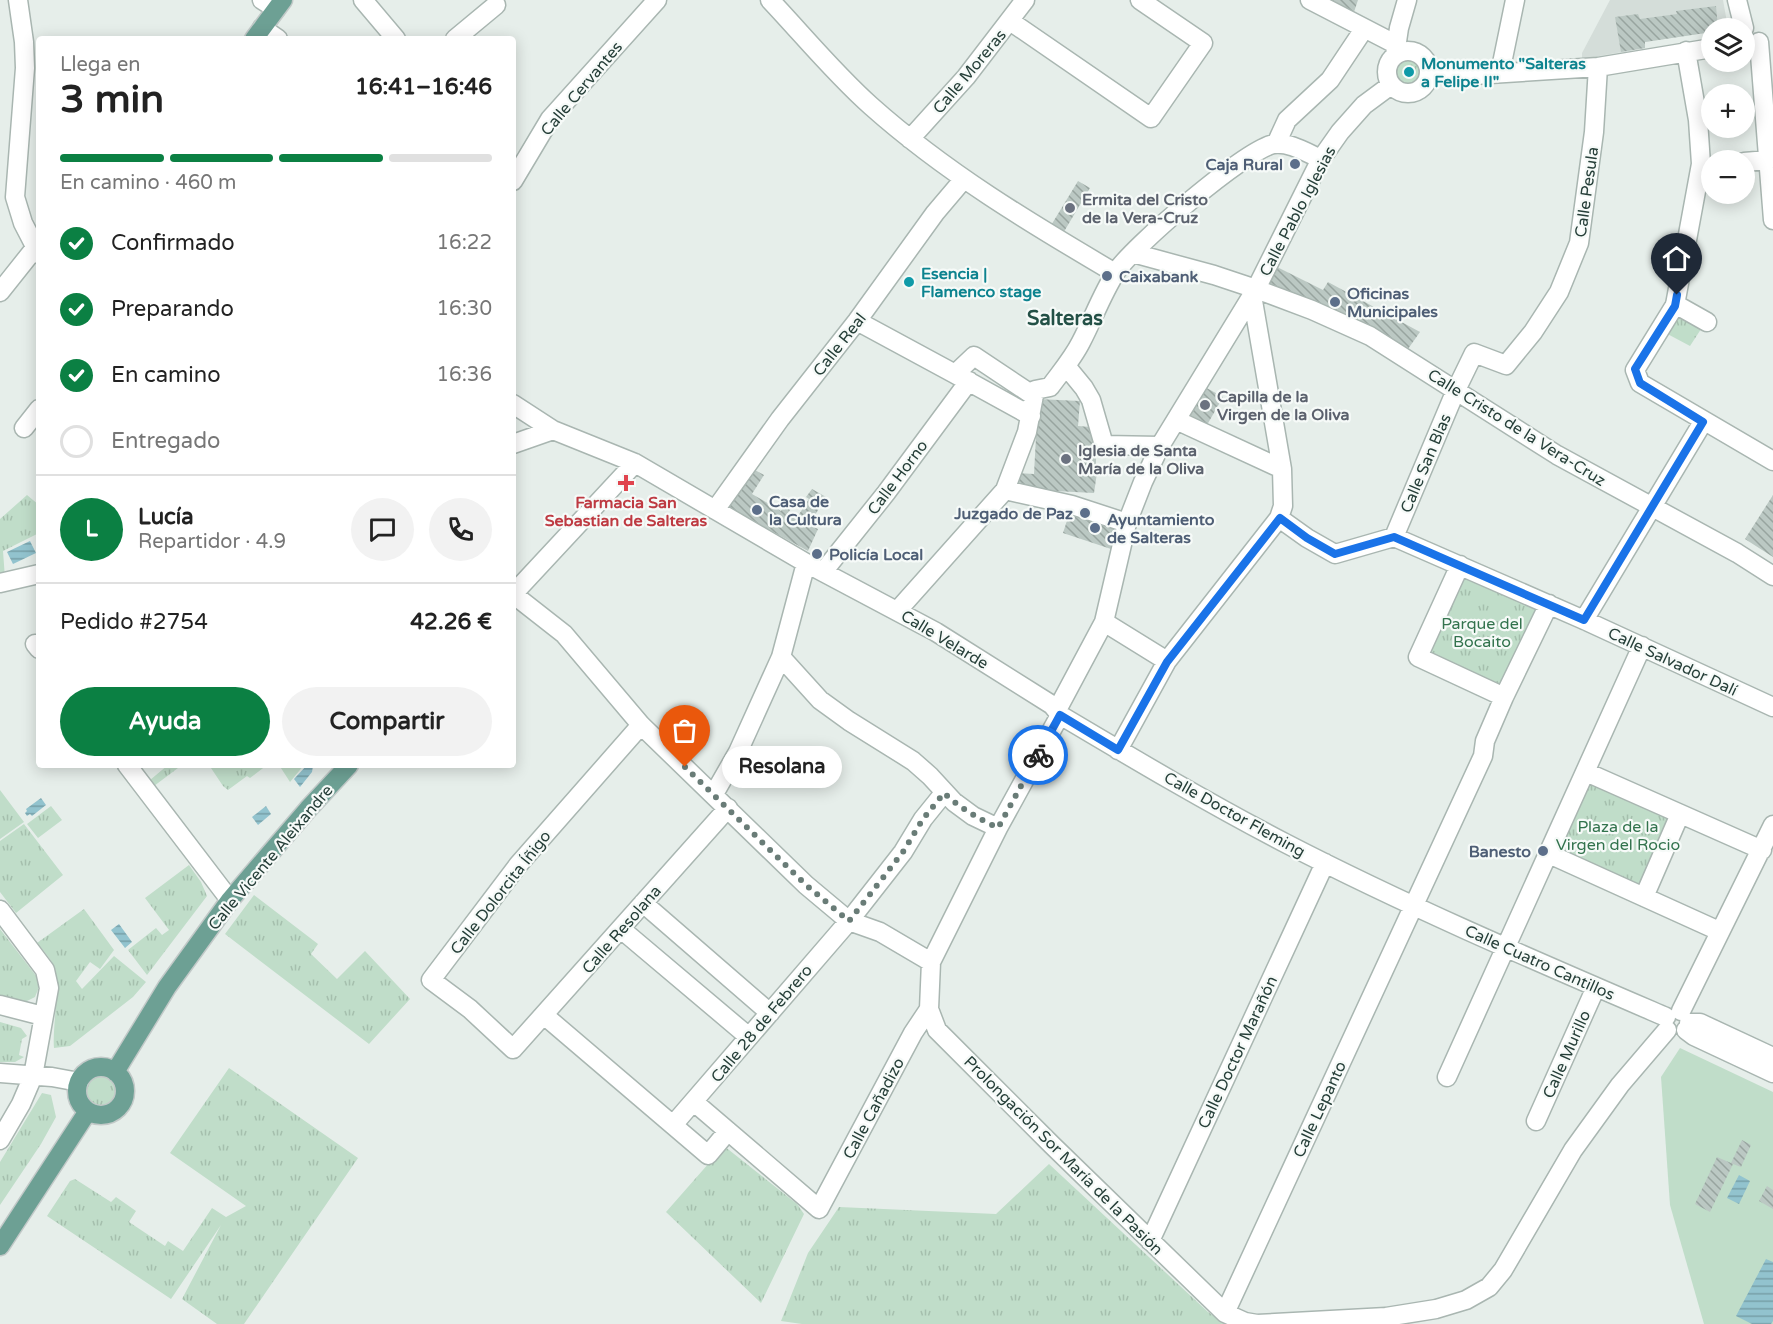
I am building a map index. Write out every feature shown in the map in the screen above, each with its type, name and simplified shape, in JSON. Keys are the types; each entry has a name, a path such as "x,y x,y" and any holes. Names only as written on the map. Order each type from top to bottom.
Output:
{"main road":[{"path":"258,33 274,3"},
{"name":"Calle Vicente Aleixandre","path":"115,1072 166,987 230,900 346,768"},
{"path":"104,1067 115,1072 125,1087 122,1103 111,1114 103,1116 88,1111 78,1098 79,1082 89,1071 96,1068 104,1067"},
{"path":"0,1246 88,1111"}],"street":[{"path":"18,0 25,68 15,197 23,223 36,249"},
{"path":"363,0 393,36"},
{"name":"Calle Cervantes","path":"516,176 550,119 657,0"},
{"path":"770,0 869,105 910,139 963,180 1041,230 1115,273"},
{"name":"Calle Moreras","path":"910,139 966,77 1025,0"},
{"path":"1010,21 1151,118 1203,43 1140,0"},
{"path":"1310,0 1364,29 1396,50 1421,55 1429,74 1424,87 1411,93 1403,93 1391,85 1387,73 1390,60 1396,50 1407,0"},
{"path":"1500,74 1515,0"},
{"path":"1737,0 1756,42 1773,220"},
{"path":"459,36 496,2"},
{"path":"1276,144 1287,120 1330,80 1364,29"},
{"path":"1429,74 1500,74 1598,67 1701,49"},
{"path":"1686,51 1703,150"},
{"name":"Calle Pesula","path":"1456,390 1474,353 1506,365 1533,332 1558,292 1579,243 1594,132 1598,67"},
{"path":"25,68 36,82"},
{"name":"Calle Pablo Iglesias","path":"931,962 1104,622 1127,523 1160,446 1254,292 1321,159 1340,132 1364,105 1391,85"},
{"path":"898,610 1005,490 1027,432 1035,390 1050,387 1066,366 1080,344 1115,273 1133,253 1240,161 1262,147 1276,144 1288,145 1321,159"},
{"path":"1755,161 1768,160"},
{"name":"Calle Real","path":"715,510 780,419 858,321 935,213 963,180"},
{"path":"1701,187 1675,304 1635,369 1640,383 1773,461"},
{"path":"0,292 36,252"},
{"name":"Calle Cristo de la Vera-Cruz","path":"1133,253 1214,275 1254,292 1312,310 1370,336 1557,455 1737,553 1773,576"},
{"path":"1118,750 1167,662 1280,518 1283,506 1282,469 1254,292"},
{"path":"1675,304 1707,322"},
{"path":"858,321 1031,416"},
{"name":"Calle Horno","path":"824,572 886,493 974,356 1034,396"},
{"path":"1066,366 1091,400 1104,445 1160,446"},
{"name":"Calle San Blas","path":"1394,537 1456,390"},
{"name":"Calle Velarde","path":"516,406 553,430 635,463 806,563 898,610 1052,705 1058,712"},
{"path":"24,428 36,413"},
{"path":"1176,420 1282,469"},
{"path":"1584,620 1703,422"},
{"path":"516,443 553,430"},
{"path":"516,591 635,463"},
{"path":"1005,490 1072,506 1127,523"},
{"path":"1280,518 1307,538 1335,554 1394,537"},
{"name":"Calle Salvador Dalí","path":"1394,537 1773,706"},
{"path":"714,794 738,752 781,657 806,563"},
{"path":"1460,565 1418,657 1504,697"},
{"path":"0,584 36,575"},
{"path":"516,596 564,634 641,725 806,885 849,921 880,932 931,962"},
{"name":"Calle Lepanto","path":"1225,1313 1483,756 1485,741 1548,604"},
{"path":"1104,622 1167,662"},
{"path":"1447,1077 1508,947 1642,646"},
{"path":"781,657 820,700 913,761 944,793 973,816 998,828"},
{"name":"Calle Doctor Fleming","path":"1058,712 1118,750 1218,807 1324,863 1414,906"},
{"name":"Calle Dolorcita Íñigo","path":"513,1049 470,1009 431,980 518,865 641,725"},
{"path":"129,768 230,900"},
{"path":"1586,772 1762,850"},
{"name":"Calle 28 de Febrero","path":"673,1125 849,921 903,852 923,819 944,793"},
{"name":"Calle Resolana","path":"513,1049 545,1016 728,808"},
{"path":"1644,897 1680,814"},
{"path":"1678,1022 1719,930 1773,825"},
{"path":"1549,854 1719,930"},
{"name":"Calle Doctor Marañón","path":"1150,1241 1324,863"},
{"path":"643,903 770,1013"},
{"name":"Calle Cuatro Cantillos","path":"1414,906 1678,1022"},
{"path":"0,910 45,970 48,988 33,1076 21,1104 0,1140"},
{"path":"621,929 749,1037"},
{"name":"Prolongación Sor María de la Pasión","path":"931,962 929,1009 937,1030 1225,1313 1245,1322 1257,1324 1386,1317 1436,1309 1466,1300 1489,1287 1503,1270 1574,1150 1620,1085 1678,1022"},
{"name":"Calle Murillo","path":"1536,1121 1596,987"},
{"path":"0,1005 43,1016"},
{"name":"Calle Cañadizo","path":"728,1131 819,1209 913,1033 929,1009"},
{"path":"545,1016 708,1155 728,1131 694,1102"},
{"path":"1678,1022 1700,1023 1773,1058"},
{"path":"1678,1022 1694,1036 1773,1073"},
{"path":"0,1073 79,1082"}],"shaded area":[{"path":"1610,0 1723,0 1726,18 1701,18 1701,34 1645,42 1645,48 1582,59 1582,53"}],"green space":[{"path":"1408,56 1420,61 1425,73 1420,85 1408,90 1396,85 1391,73 1396,61"},
{"path":"1675,305 1705,323 1690,346 1660,330"},
{"path":"27,495 36,502 36,534 3,551 5,578 0,579 0,519"},
{"name":"Parque del Bocaito","path":"1460,565 1549,604 1504,697 1418,657"},
{"path":"164,768 178,768 154,786 150,780"},
{"path":"211,768 263,768 228,790"},
{"path":"281,768 302,768 290,782"},
{"name":"Plaza de la Virgen del Rocio","path":"1586,772 1680,814 1644,897 1549,854"},
{"path":"0,790 24,822 0,839"},
{"path":"51,806 62,820 38,838 27,824"},
{"path":"24,824 63,875 16,913 0,892 0,841"},
{"path":"189,865 201,882 207,896 147,975 128,950 156,928 162,935 169,930 145,898"},
{"path":"254,895 318,944 311,954 337,979 365,951 410,999 369,1044 225,934"},
{"path":"84,909 114,950 100,969 90,962 76,981 82,989 114,956 146,982 133,997 70,1046 54,1048 56,973 54,966 37,943"},
{"path":"0,929 37,977 39,987 35,997 25,1002 0,996"},
{"path":"0,1022 21,1028 27,1036 22,1039 19,1055 24,1057 15,1062 0,1062"},
{"path":"1680,1048 1773,1092 1773,1324 1704,1324 1670,1205 1661,1077"},
{"path":"229,1068 358,1158 244,1324 217,1324 182,1299 221,1225 171,1299 47,1216 70,1181 75,1179 111,1202 116,1197 136,1211 129,1222 165,1246 168,1241 183,1251 212,1208 226,1217 246,1206 170,1153"},
{"path":"101,1072 115,1078 121,1092 115,1106 101,1112 87,1106 81,1092 87,1078"},
{"path":"42,1093 51,1095 56,1117 41,1144 0,1205 0,1162"},
{"path":"724,1146 797,1204 804,1214 761,1303 666,1212"},
{"path":"1049,1164 1208,1312 1225,1324 802,1324 781,1321 808,1253 839,1207 996,1214"}],"water":[{"path":"30,541 36,553 13,564 7,552"},
{"path":"304,768 313,768 300,787 294,779"},
{"path":"41,798 46,805 32,816 30,814 27,816 26,809"},
{"path":"266,806 271,814 258,825 252,817"},
{"path":"119,924 132,942 125,948 111,930"},
{"path":"1739,1175 1750,1181 1739,1204 1727,1198"},
{"path":"1766,1259 1773,1262 1773,1321 1771,1324 1752,1324 1736,1316"}],"building":[{"path":"1320,0 1358,0 1354,12"},
{"path":"1716,6 1717,18 1701,18 1701,34 1645,42 1645,48 1621,52 1615,17 1638,14 1640,19 1677,14 1676,11"},
{"name":"Ermita del Cristo de la Vera-Cruz","path":"1078,181 1090,188 1062,235 1050,227"},
{"name":"Oficinas Municipales","path":"1277,267 1323,290 1328,282 1420,332 1408,349 1268,286"},
{"name":"Capilla de la Virgen de la Oliva","path":"1203,386 1223,397 1207,425 1186,413"},
{"name":"Iglesia de Santa María de la Oliva","path":"1038,399 1080,401 1078,426 1091,427 1090,432 1096,433 1097,473 1094,493 1016,489 1017,473 1034,474"},
{"name":"Casa de la Cultura","path":"753,469 764,475 752,494 781,511 784,506 790,510 787,514 796,519 809,499 806,497 812,489 826,497 809,525 818,529 808,551 726,506"},
{"path":"1773,495 1773,557 1745,539"},
{"name":"Ayuntamiento de Salteras","path":"1072,505 1127,523 1120,552 1063,533"},
{"path":"1742,1140 1751,1145 1741,1167 1733,1164 1710,1212 1695,1204 1717,1157 1731,1163"},
{"path":"1767,1186 1773,1190 1773,1209 1759,1201"}],"way so far":[{"path":"685,767 806,885 849,921 903,852 923,819 944,793 973,816 998,828 1038,755"}],"place":[{"name":"Monumento \"Salteras a Felipe II\"","path":"1409,72"},
{"name":"Caja Rural","path":"1295,164"},
{"name":"Ermita del Cristo de la Vera-Cruz","path":"1070,208"},
{"name":"Caixabank","path":"1107,276"},
{"name":"Esencia | Flamenco stage","path":"909,282"},
{"name":"Oficinas Municipales","path":"1335,302"},
{"name":"Capilla de la Virgen de la Oliva","path":"1205,405"},
{"name":"Iglesia de Santa María de la Oliva","path":"1066,459"},
{"name":"Farmacia San Sebastian de Salteras","path":"626,483"},
{"name":"Casa de la Cultura","path":"757,510"},
{"name":"Juzgado de Paz","path":"1085,513"},
{"name":"Ayuntamiento de Salteras","path":"1095,528"},
{"name":"Policía Local","path":"817,554"},
{"name":"Resolana","path":"685,767"},
{"name":"Banesto","path":"1543,851"}],"district":[{"name":"Salteras","path":"1065,318"}],"route":[{"path":"1038,755 1060,715 1118,750 1167,662 1280,518 1307,538 1335,554 1394,537 1584,620 1703,422 1640,383 1635,369 1675,306 1677,295"}]}
